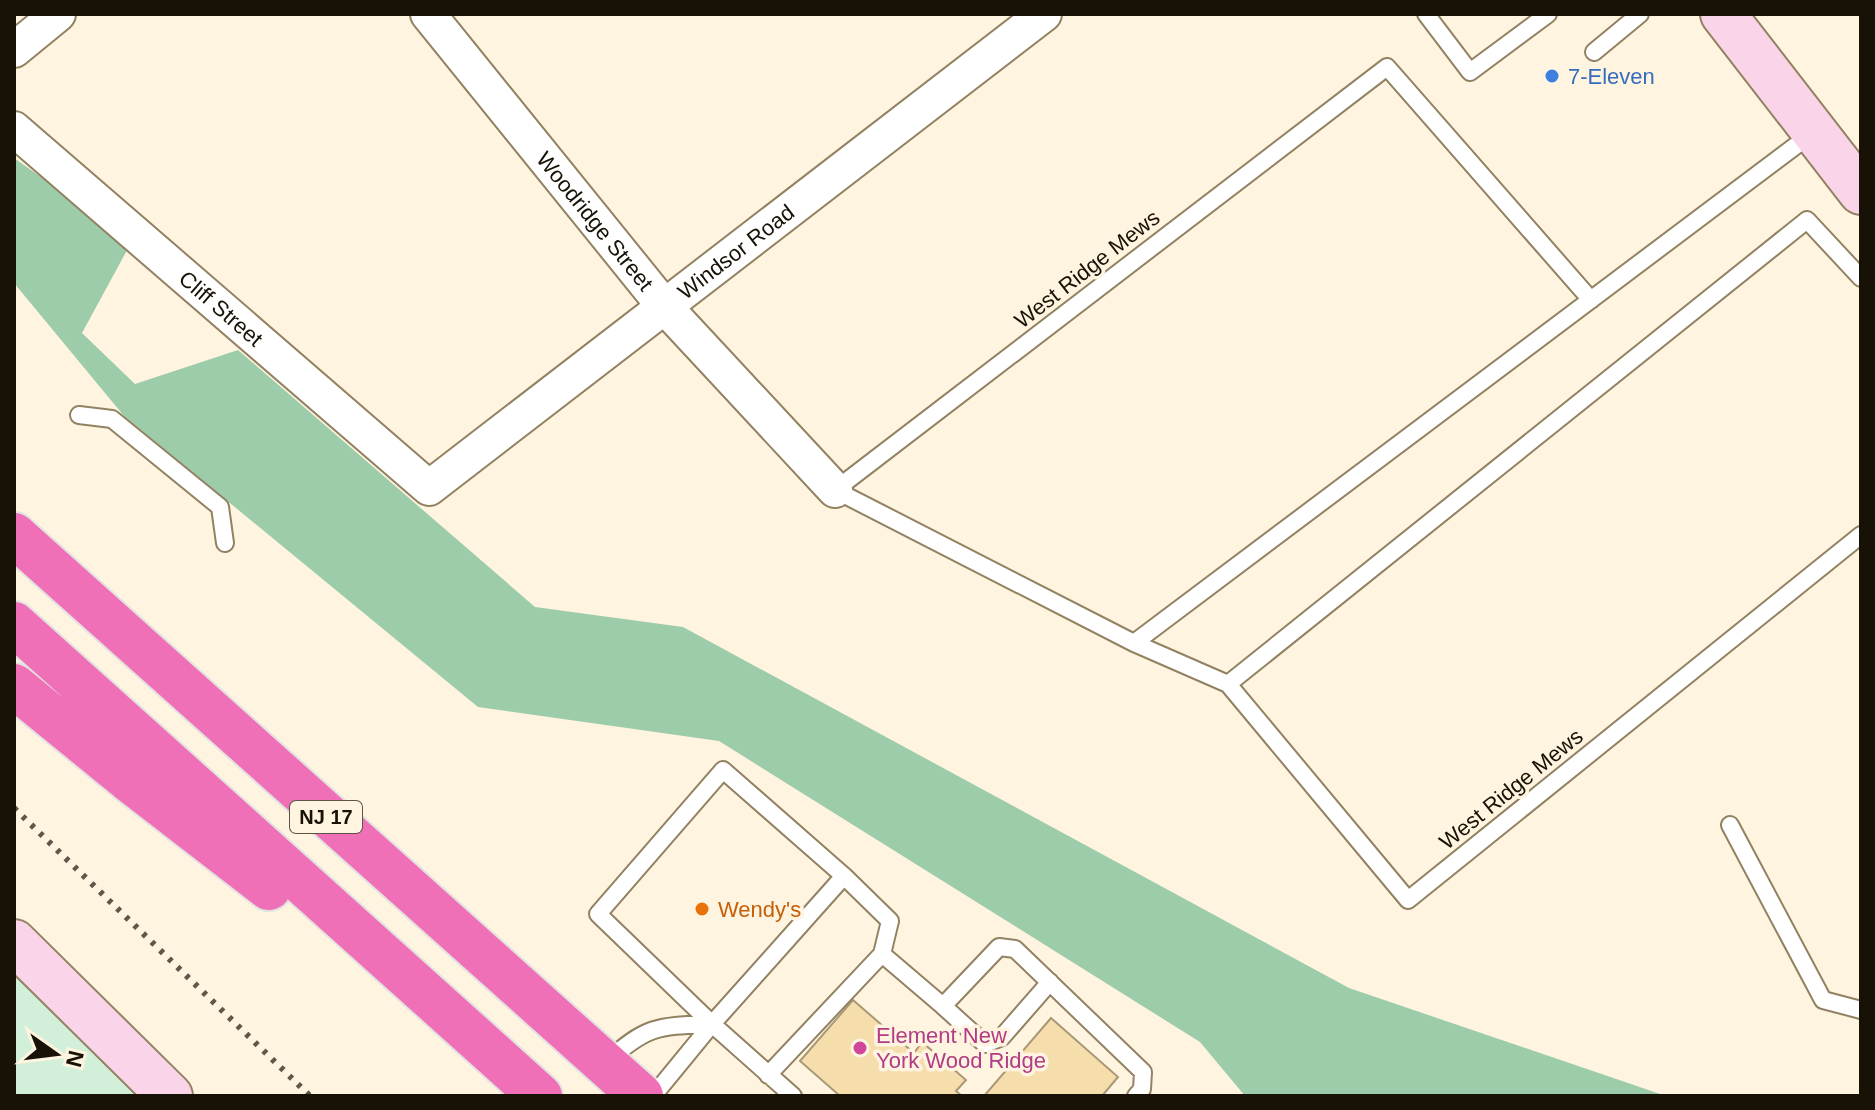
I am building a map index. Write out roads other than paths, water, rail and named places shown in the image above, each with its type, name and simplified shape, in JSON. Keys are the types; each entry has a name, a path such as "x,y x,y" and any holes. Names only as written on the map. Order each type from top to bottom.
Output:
{"highway":[{"name":"NJ 17","path":"14,535 641,1096"},
{"name":"NJ 17","path":"14,624 540,1096"},
{"path":"14,686 533,1096"}],"main road":[{"path":"1723,14 1861,192"},
{"path":"14,942 170,1096"}],"street":[{"path":"14,50 58,14"},
{"name":"Woodridge Street","path":"428,14 664,306 835,490"},
{"name":"Windsor Road","path":"429,488 1044,14"},
{"name":"Cliff Street","path":"14,129 429,488"}],"lane":[{"path":"1426,14 1470,72 1548,14"},
{"path":"1594,52 1640,14"},
{"name":"West Ridge Mews","path":"1591,300 1387,67 835,490 1134,643 1228,684 1408,900 1861,535"},
{"path":"1134,643 1814,132"},
{"path":"1228,684 1807,220 1861,278"},
{"path":"79,415 112,419 220,507 225,543"},
{"path":"768,1075 882,954 890,921 844,876 723,770 598,914 712,1024 768,1075 793,1096"},
{"path":"1730,825 1823,1000 1861,1010"},
{"path":"653,1096 712,1024 844,876"},
{"path":"943,1006 999,947 1015,949 1143,1072 1142,1089 1136,1096"},
{"path":"882,954 985,1044 1002,1037 1050,982"},
{"path":"605,1064 629,1042 660,1027 712,1024"}],"railway":[{"path":"14,808 310,1096"}],"place":[{"name":"7-Eleven","path":"1552,76"},
{"name":"Wendy's","path":"702,909"},
{"name":"Element New York Wood Ridge","path":"860,1048"}]}
